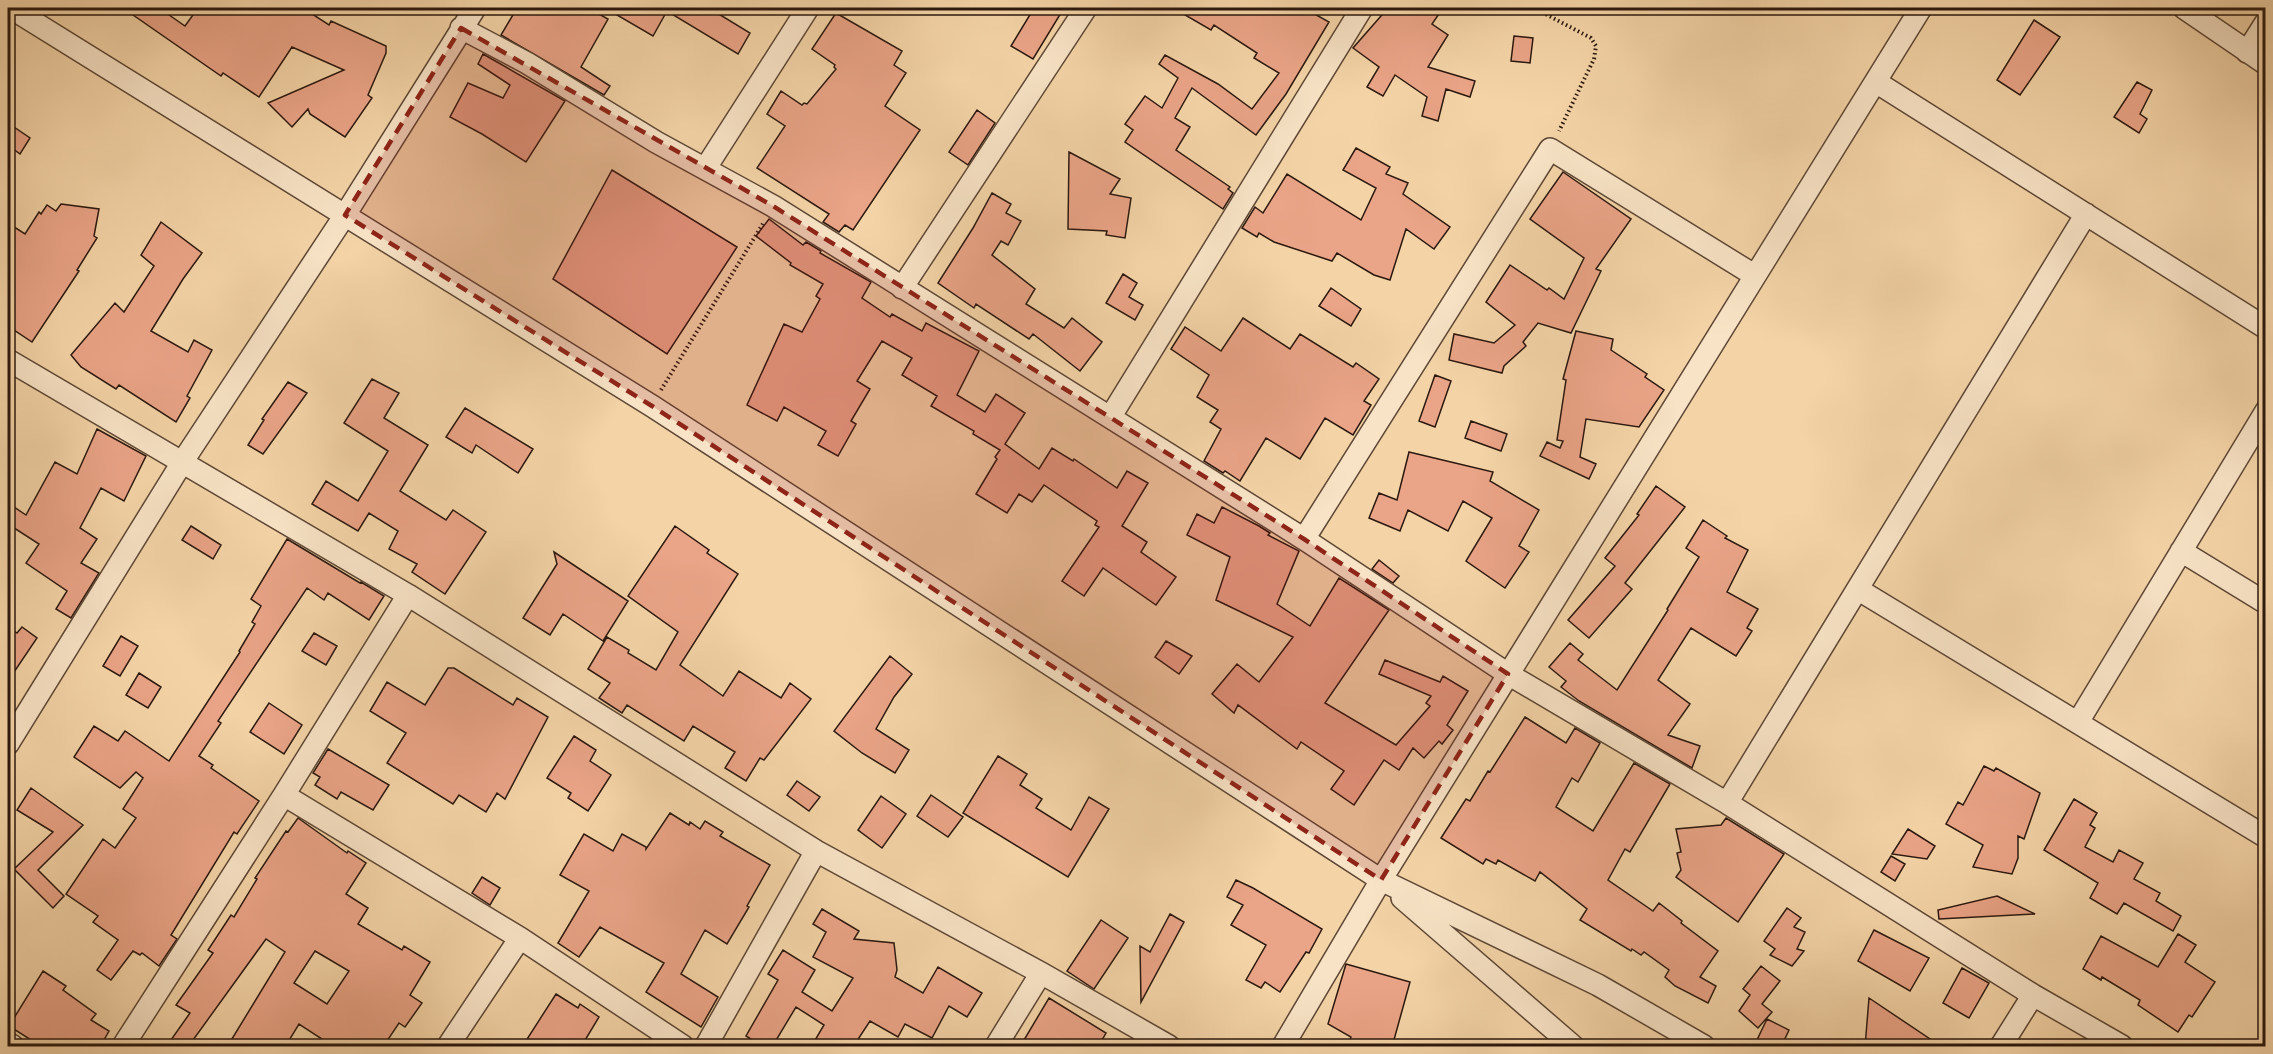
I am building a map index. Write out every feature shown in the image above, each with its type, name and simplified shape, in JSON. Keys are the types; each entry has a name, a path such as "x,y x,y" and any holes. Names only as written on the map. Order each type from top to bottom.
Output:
{"street":[{"path":"11,8 652,406 1381,880 1598,985 1704,1047"},
{"path":"8,744 183,461 345,215 474,8"},
{"path":"705,169 808,8"},
{"path":"902,288 1086,8"},
{"path":"1111,416 1362,8"},
{"path":"1283,1047 1381,880 1921,8"},
{"path":"2184,8 2265,64"},
{"path":"2247,52 2265,22"},
{"path":"461,28 527,63 656,142 773,206 1111,416 1304,539 1508,674 1727,804 2033,995 2122,1047"},
{"path":"1876,82 2265,328"},
{"path":"1304,539 1550,149 1754,275"},
{"path":"1727,804 2086,214"},
{"path":"8,360 408,594 816,851 1041,973 1169,1047"},
{"path":"2078,722 2265,411"},
{"path":"2181,551 2265,603"},
{"path":"1859,590 2265,837"},
{"path":"123,1047 284,795 408,594"},
{"path":"284,795 520,938 683,1047"},
{"path":"706,1047 816,851"},
{"path":"1381,880 1573,1047"},
{"path":"448,1047 520,938"},
{"path":"996,1047 1041,973"},
{"path":"2001,1047 2033,995"},
{"path":"8,1043 13,1047"}],"path":[{"path":"1534,8 1591,38 1596,46 1594,59 1550,149"},
{"path":"652,406 773,206"}],"highlighted area":[{"path":"461,28 773,206 1304,539 1508,674 1381,880 652,406 345,215"}],"building":[{"path":"123,8 159,8 185,26 198,8 303,8 329,25 331,21 386,46 386,53 368,95 372,98 345,137 310,114 308,109 292,127 268,103 344,70 292,47 259,97 223,73 221,76"},
{"path":"517,8 588,8 608,19 581,67 610,86 604,95 501,35"},
{"path":"605,8 709,8 750,33 738,54 667,11 653,36"},
{"path":"1034,8 1064,8 1033,59 1011,46"},
{"path":"1173,8 1304,8 1329,22 1286,94 1256,135 1192,88 1175,118 1190,127 1176,150 1230,187 1228,189 1233,193 1223,209 1125,142 1133,130 1125,124 1145,96 1162,108 1178,78 1159,64 1165,55 1218,84 1252,109 1279,73 1254,58 1257,53 1214,25 1211,30"},
{"path":"1388,8 1443,8 1432,24 1448,35 1428,67 1475,81 1470,97 1446,89 1438,121 1422,116 1427,97 1395,75 1383,96 1367,87 1379,67 1353,48"},
{"path":"836,13 902,51 894,65 906,73 885,106 920,130 853,230 845,225 839,232 823,222 829,214 757,168 785,126 767,114 781,91 802,105 807,104 836,69 835,65 812,49"},
{"path":"2034,20 2060,37 2020,95 1997,80"},
{"path":"1514,36 1533,38 1530,63 1511,61"},
{"path":"483,54 565,101 526,162 450,117 468,83 503,98 510,85 478,64"},
{"path":"2137,82 2152,90 2140,114 2147,119 2139,133 2114,117"},
{"path":"977,110 995,123 968,165 949,152"},
{"path":"8,123 30,138 20,154 8,145"},
{"path":"1356,148 1390,167 1386,174 1408,183 1403,194 1450,227 1434,249 1406,229 1390,280 1374,275 1337,253 1332,261 1274,242 1259,233 1257,237 1242,228 1255,207 1263,213 1287,174 1361,220 1376,188 1343,170"},
{"path":"1069,152 1120,179 1110,194 1131,198 1125,238 1106,235 1107,231 1068,229"},
{"path":"612,170 737,247 667,354 553,279"},
{"path":"1563,172 1631,219 1596,269 1601,271 1571,333 1538,323 1523,342 1526,346 1504,366 1502,373 1449,360 1454,334 1494,343 1515,325 1486,302 1510,265 1564,299 1584,258 1530,219"},
{"path":"992,193 1011,204 1006,213 1021,221 1008,245 1001,241 992,255 1035,289 1026,304 1064,328 1072,318 1102,342 1080,371 1033,334 1029,339 976,304 974,308 938,283"},
{"path":"61,204 99,209 94,236 97,238 77,270 79,271 32,342 8,326 8,223 25,234 39,212 41,214 47,205 56,211"},
{"path":"769,219 803,245 806,242 821,251 820,253 871,282 862,298 890,317 892,314 922,331 926,323 979,351 957,395 985,412 996,394 1025,413 1005,444 1039,469 1052,448 1073,461 1074,459 1117,488 1127,471 1148,483 1122,526 1147,542 1141,552 1176,577 1156,605 1103,568 1084,596 1062,581 1099,527 1095,525 1097,521 1044,485 1032,502 1019,494 1007,513 976,494 1000,450 973,434 974,431 931,406 937,396 902,375 912,358 882,341 857,381 870,389 851,421 856,424 838,456 818,445 826,431 784,407 777,421 747,405 784,324 802,332 820,299 816,296 823,284 790,265 791,263 756,236"},
{"path":"161,222 202,253 151,331 188,352 194,340 212,350 176,422 119,385 116,389 81,367 71,355 115,303 124,312 154,266 141,255"},
{"path":"1123,274 1137,283 1129,297 1143,305 1135,320 1106,303"},
{"path":"1331,288 1361,309 1351,326 1319,306"},
{"path":"1243,318 1290,349 1300,334 1353,367 1356,363 1379,379 1364,401 1371,405 1353,435 1325,418 1300,459 1266,438 1240,481 1204,461 1221,429 1210,422 1218,410 1197,397 1209,375 1171,349 1185,327 1221,351"},
{"path":"1576,331 1613,339 1611,350 1647,374 1645,377 1664,390 1639,427 1586,419 1580,457 1596,464 1589,479 1540,456 1547,442 1560,448 1563,441 1557,440 1566,380 1563,379"},
{"path":"1435,375 1451,381 1435,427 1419,421"},
{"path":"372,379 399,393 384,418 428,445 400,491 446,520 453,510 486,532 445,594 412,572 417,564 389,549 398,531 369,513 358,531 312,504 326,481 358,501 388,451 344,423"},
{"path":"288,382 307,393 263,454 248,445 264,420 262,419"},
{"path":"465,408 533,449 518,473 476,445 472,453 446,437"},
{"path":"1471,421 1507,434 1501,451 1465,438"},
{"path":"97,429 146,456 124,501 101,488 80,528 97,539 81,563 99,573 71,618 56,609 67,591 26,563 39,544 8,524 8,503 26,515 55,462 77,474"},
{"path":"1409,452 1493,472 1490,481 1539,510 1519,546 1529,552 1505,588 1466,561 1492,518 1463,501 1448,531 1408,510 1400,531 1369,518 1379,493 1397,500"},
{"path":"1656,486 1685,507 1625,583 1632,589 1589,638 1568,620 1615,566 1605,558 1639,515 1637,514"},
{"path":"1222,507 1259,526 1270,533 1268,535 1299,551 1277,604 1310,626 1339,578 1389,610 1325,703 1396,745 1430,706 1426,703 1431,696 1379,674 1385,660 1440,682 1443,676 1468,691 1447,725 1453,730 1442,744 1439,741 1424,758 1413,748 1399,770 1384,760 1354,805 1331,789 1344,771 1301,742 1297,749 1238,705 1234,713 1212,694 1237,664 1259,682 1293,637 1216,600 1230,557 1187,535 1197,514 1214,523"},
{"path":"1703,520 1727,536 1725,538 1748,550 1727,592 1758,609 1747,628 1752,631 1736,656 1691,628 1658,680 1690,704 1668,735 1700,746 1692,768 1579,701 1561,687 1566,681 1549,667 1570,643 1583,654 1578,660 1617,690 1699,557 1686,548"},
{"path":"191,526 221,545 213,559 182,540"},
{"path":"675,526 709,550 707,553 738,574 680,665 723,696 739,671 781,698 790,683 811,699 764,760 760,758 746,781 725,768 735,752 693,726 684,741 627,705 622,713 599,698 610,683 588,669 607,637 656,670 678,632 628,596"},
{"path":"287,539 384,596 369,620 328,593 324,600 307,588 218,721 221,723 199,756 213,765 211,768 259,801 237,834 234,832 171,935 177,939 159,966 142,953 140,955 133,951 111,980 97,970 118,940 93,922 98,916 66,894 103,839 115,848 136,818 123,809 143,778 136,772 120,788 74,757 94,726 118,741 125,731 169,761 240,652 255,624 252,622 261,606 251,599"},
{"path":"554,552 628,601 603,641 563,614 550,635 523,618 557,564"},
{"path":"1379,560 1399,576 1393,583 1372,569"},
{"path":"8,627 17,633 22,627 37,638 8,681"},
{"path":"314,633 337,646 326,665 302,651"},
{"path":"121,636 138,646 120,676 103,666"},
{"path":"1166,641 1192,656 1179,674 1155,657"},
{"path":"890,656 912,674 894,697 876,729 909,750 895,773 862,753 834,731"},
{"path":"448,668 454,668 513,705 517,698 548,717 505,799 497,793 486,812 459,795 453,804 387,763 406,733 370,711 387,682 425,705"},
{"path":"139,673 161,687 148,708 126,695"},
{"path":"269,703 302,725 284,754 250,732"},
{"path":"1525,717 1566,743 1575,728 1600,743 1578,782 1572,778 1556,807 1593,831 1634,763 1670,784 1630,852 1625,849 1608,880 1653,911 1659,903 1718,951 1700,977 1716,986 1708,1003 1675,986 1665,977 1669,970 1644,952 1641,955 1632,949 1631,951 1580,920 1587,909 1540,872 1535,881 1498,860 1496,864 1486,859 1483,864 1441,838 1466,799 1470,801"},
{"path":"574,736 596,750 590,761 611,775 588,811 568,798 571,793 547,778"},
{"path":"328,749 389,785 373,810 341,792 337,799 315,785 320,777 313,773"},
{"path":"998,756 1027,774 1020,785 1042,799 1036,808 1071,830 1089,797 1109,809 1068,877 963,813"},
{"path":"1984,766 1994,771 1996,768 2040,793 2024,839 2018,836 2018,858 2012,874 1973,867 1983,845 1946,824 1958,802 1963,805"},
{"path":"797,781 820,797 809,811 787,795"},
{"path":"31,788 83,825 38,870 64,896 53,908 14,869 53,832 17,810"},
{"path":"931,795 963,817 948,837 917,816"},
{"path":"881,796 906,814 882,848 858,830"},
{"path":"2074,799 2097,813 2090,825 2095,828 2085,847 2113,862 2119,850 2143,863 2134,879 2160,893 2156,901 2181,916 2173,931 2124,903 2117,914 2090,898 2098,883 2044,850"},
{"path":"670,813 700,829 705,821 723,832 720,836 770,865 727,944 705,930 681,974 718,997 701,1027 646,992 664,963 600,927 579,957 558,943 589,891 560,875 584,834 613,851 622,834 646,849"},
{"path":"298,818 347,853 348,851 366,863 346,894 368,908 358,924 402,950 404,946 430,962 410,995 422,1003 405,1027 399,1023 383,1047 334,1047 299,1024 285,1047 227,1047 285,952 266,939 188,1047 166,1047 190,1013 176,1005 213,953 208,950 231,915 234,917 257,879 255,878 286,831 288,832","holes":["315,951 349,971 327,1004 294,983"]},
{"path":"1726,818 1784,854 1738,922 1676,877 1681,870 1677,853 1681,852 1676,829 1721,825"},
{"path":"1908,829 1935,846 1927,859 1892,854"},
{"path":"1891,856 1905,864 1895,881 1881,872"},
{"path":"482,877 500,888 490,905 472,893"},
{"path":"1236,880 1322,929 1309,953 1306,952 1280,992 1265,982 1261,988 1246,980 1266,945 1231,925 1243,905 1227,897"},
{"path":"1997,896 2035,914 1939,919 1938,910"},
{"path":"1787,908 1801,918 1794,927 1805,932 1797,949 1804,951 1792,966 1770,955 1775,949 1764,941"},
{"path":"822,909 859,931 854,939 894,943 897,970 895,977 923,993 938,967 982,993 967,1017 949,1006 932,1038 905,1024 898,1037 870,1021 853,1047 811,1047 824,1025 796,1007 772,1047 763,1047 746,1036 778,980 768,974 783,950 815,970 802,992 832,1011 853,978 813,957 826,932 813,924"},
{"path":"1170,914 1184,922 1141,1002 1140,946 1150,952"},
{"path":"1101,920 1128,938 1094,989 1067,971"},
{"path":"1874,930 1929,958 1910,991 1858,961"},
{"path":"2178,934 2196,945 2185,962 2215,982 2192,1017 2189,1015 2178,1032 2138,1005 2140,1000 2102,977 2101,980 2083,969 2101,936 2158,967"},
{"path":"1346,964 1410,982 1392,1047 1347,1047 1351,1037 1328,1024"},
{"path":"1761,966 1780,981 1762,1004 1772,1012 1758,1028 1739,1011 1750,995 1743,989"},
{"path":"1962,968 1989,983 1969,1018 1943,1003"},
{"path":"43,971 66,986 63,990 96,1014 91,1020 109,1031 100,1047 42,1047 9,1026"},
{"path":"556,994 578,1008 580,1004 599,1017 581,1047 522,1047"},
{"path":"1049,998 1106,1033 1098,1047 1035,1047 1024,1040"},
{"path":"1869,998 1942,1047 1865,1047"},
{"path":"1767,1019 1789,1030 1781,1047 1771,1047 1757,1040"}]}
